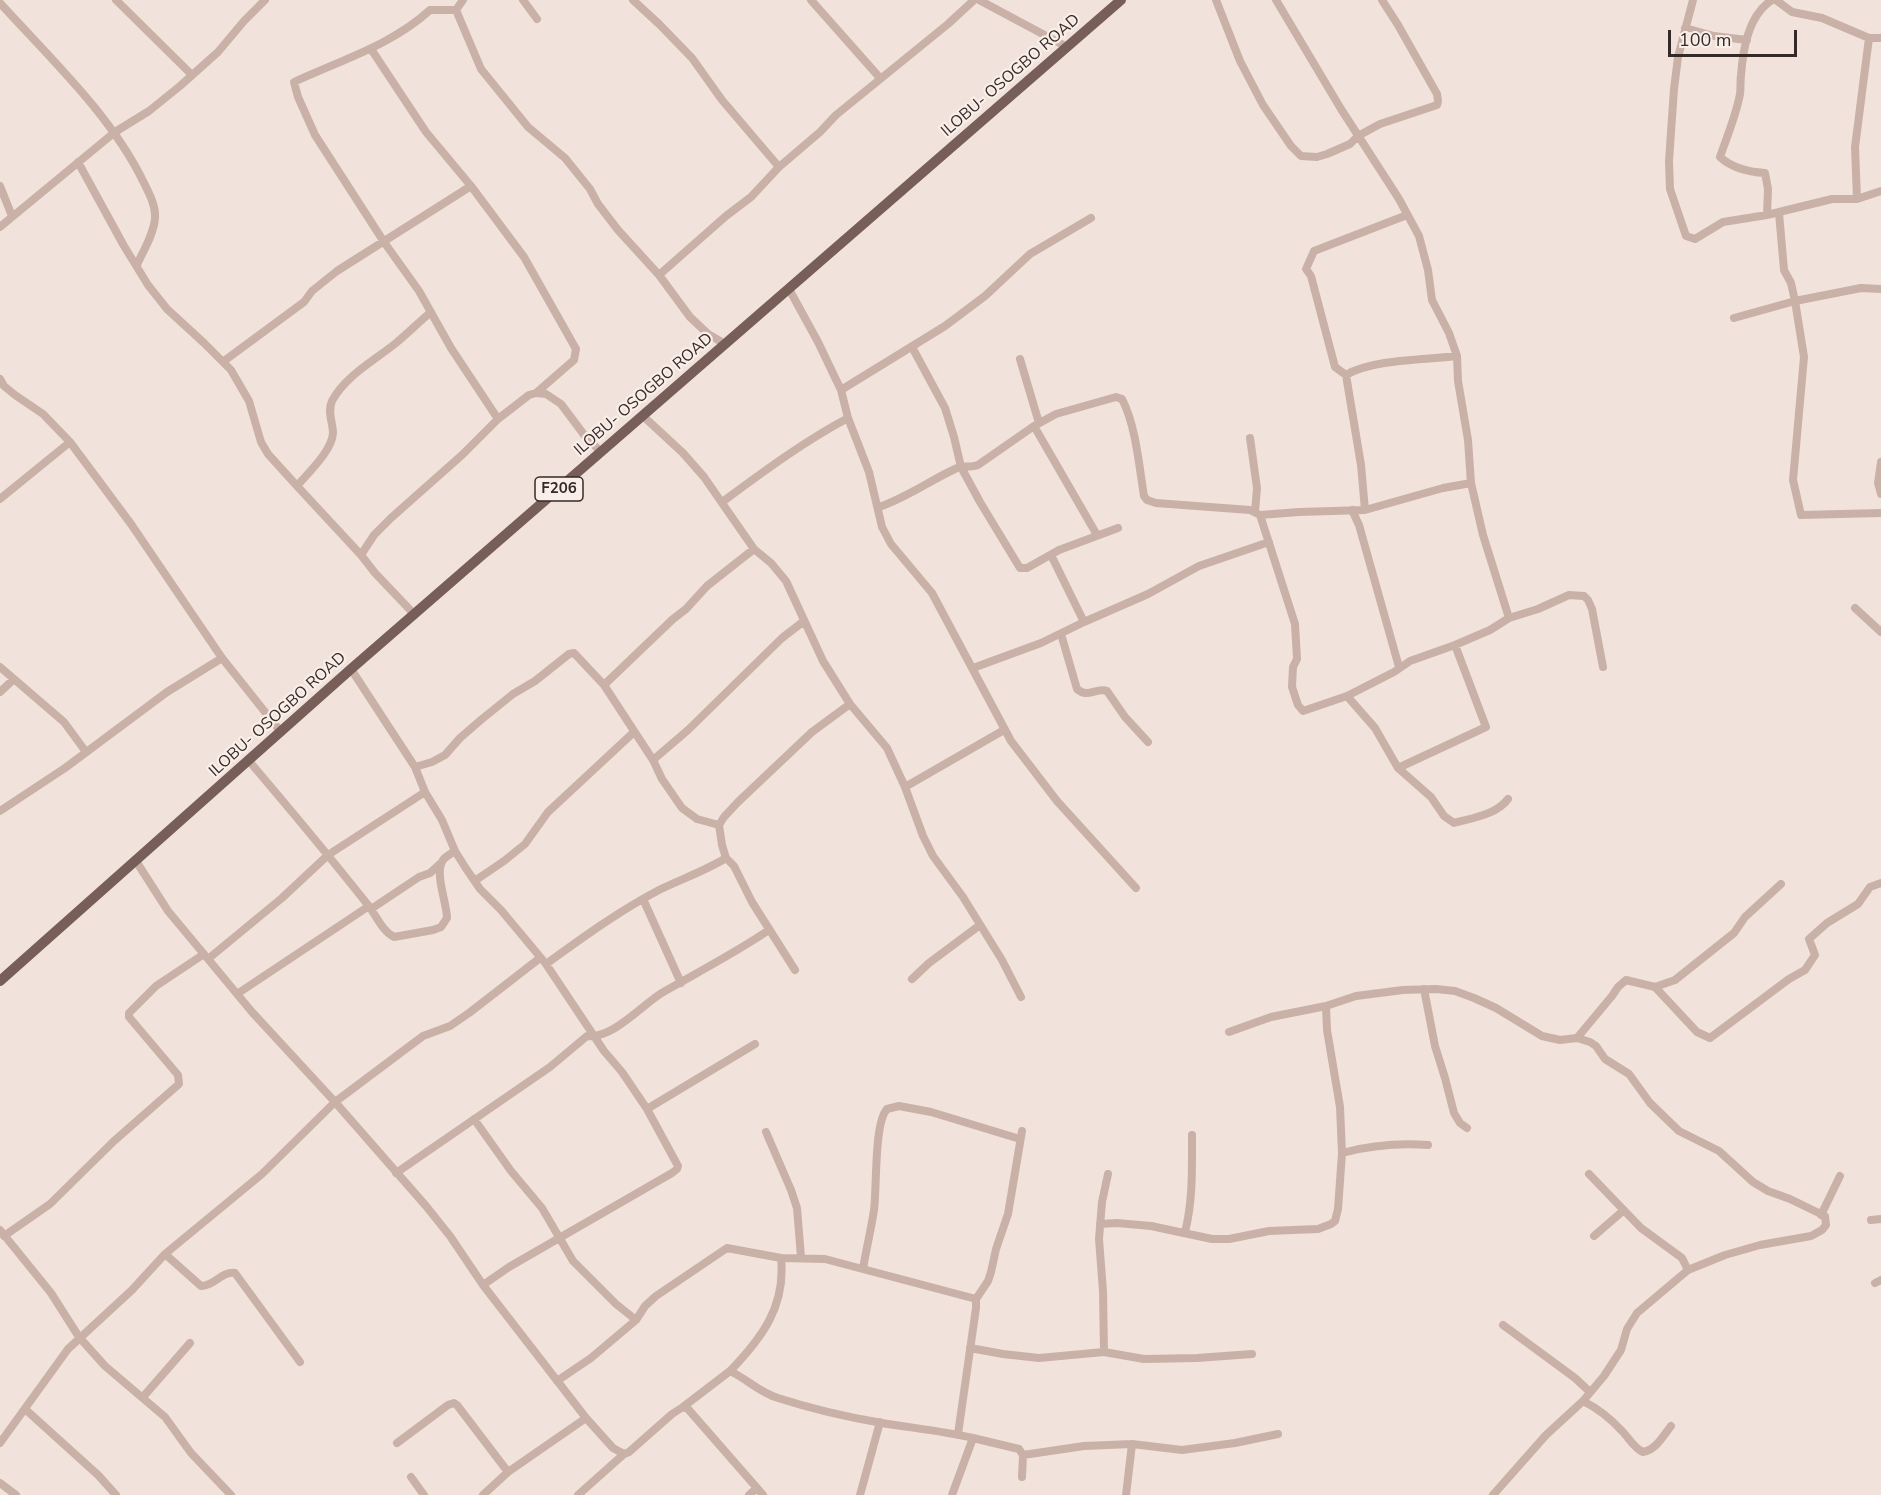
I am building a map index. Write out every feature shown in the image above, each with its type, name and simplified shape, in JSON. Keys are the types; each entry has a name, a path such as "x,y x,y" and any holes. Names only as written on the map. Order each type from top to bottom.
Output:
{"main road":[{"name":"ILOBU- OSOGBO ROAD","path":"0,981 351,669 1121,0"}],"street":[{"path":"0,227 115,132 149,111 192,75 218,52 265,0"},
{"path":"456,10 463,0"},
{"path":"523,0 537,19"},
{"path":"633,0 692,58 722,100 779,167"},
{"path":"811,0 836,31 880,78"},
{"path":"659,275 750,197 836,115 974,0"},
{"path":"979,0 1066,47"},
{"path":"1216,0 1239,61 1263,105 1295,152 1306,158 1317,157 1350,144 1358,136 1393,119 1437,105 1437,94 1382,0"},
{"path":"1276,0 1419,236 1428,270 1432,300 1449,333 1457,356 1471,483 1483,535 1509,618"},
{"path":"1693,0 1685,28 1674,89 1669,161 1670,189 1686,236 1695,239 1723,222 1779,213 1832,199 1857,199 1881,191"},
{"path":"1767,215 1768,189 1765,173 1729,165 1720,157 1741,93 1747,40 1753,22 1766,4 1774,0 1792,12 1822,18 1869,38 1881,38"},
{"path":"122,2 192,75"},
{"path":"0,3 115,132 132,158 154,206 155,217 153,228 137,265"},
{"path":"456,10 430,10 414,25 371,49 294,82 298,97 315,135 384,242 419,291 451,348 498,419"},
{"path":"456,10 481,69 528,127 565,158 618,230 659,275 690,317 708,334 725,344"},
{"path":"1685,28 1714,36 1747,40"},
{"path":"1857,199 1855,147 1869,38"},
{"path":"371,49 426,132 471,186 524,257 576,349 574,360 536,393"},
{"path":"1350,144 1364,146"},
{"path":"78,162 118,237 148,285 167,309 224,361 241,385 268,454 414,614"},
{"path":"0,186 12,216"},
{"path":"224,361 304,302 312,291 338,271 471,186"},
{"path":"1779,213 1784,270 1791,283 1804,357 1794,480 1801,515 1881,513"},
{"path":"1365,510 1361,465 1346,375 1335,367 1311,276 1306,269 1314,251 1407,215"},
{"path":"841,390 972,307 1030,254 1091,218"},
{"path":"1734,318 1795,301 1861,288 1881,289"},
{"path":"789,289 841,390 848,418 869,472 882,526 891,544 932,593 1004,730 1023,759 1057,801 1137,888"},
{"path":"297,486 328,449 333,434 330,408 339,391 431,312"},
{"path":"912,346 945,408 961,467 1020,568 1027,568 1051,555 1119,528"},
{"path":"1346,375 1379,364 1457,356"},
{"path":"1020,359 1037,424 1097,535"},
{"path":"0,379 4,386 15,395 43,414 70,442 131,524 222,658 281,732"},
{"path":"361,555 374,535 498,419 529,395 546,394 561,404 585,436 602,452"},
{"path":"879,507 896,501 961,467 972,468 986,461 1037,424 1056,414 1102,400 1120,398 1124,402 1133,436 1144,496 1147,501 1258,514 1365,510 1443,488 1471,483"},
{"path":"643,416 683,453 704,477 753,549 771,563 786,581 823,661 850,704 887,748 933,856 963,897 1002,960 1021,997"},
{"path":"722,502 817,434 848,418"},
{"path":"1250,438 1258,514 1295,624 1297,659 1293,667 1292,687 1298,705 1303,711 1347,696 1394,672 1410,661 1455,645 1490,630 1509,618 1538,609 1569,595 1584,596 1588,600 1592,609 1603,667"},
{"path":"0,499 70,442"},
{"path":"1881,462 1878,483 1881,494"},
{"path":"1352,510 1359,525 1399,668"},
{"path":"973,668 1041,643 1110,612 1199,566 1269,542"},
{"path":"604,685 686,609 707,586 753,549"},
{"path":"1051,555 1084,622"},
{"path":"1855,608 1881,632"},
{"path":"652,760 688,730 782,638 804,621"},
{"path":"1061,634 1077,689 1082,694 1098,689 1107,691 1125,717 1148,742"},
{"path":"1398,768 1486,727 1455,645"},
{"path":"415,767 439,759 460,738 513,694 535,681 572,652 577,654 604,685 682,808 697,819 719,825"},
{"path":"0,811 86,752 167,692 222,658"},
{"path":"0,667 64,722 86,752"},
{"path":"351,669 415,767 455,851 480,889 501,910 543,961 604,1051 622,1072 647,1109 677,1164 677,1169 509,1267 483,1286"},
{"path":"0,692 14,679"},
{"path":"1347,696 1375,728 1398,768 1431,797 1444,816 1454,823 1485,814 1503,806 1508,799"},
{"path":"795,970 752,902 734,866 726,858 719,825 738,802 805,739 825,721 850,704"},
{"path":"905,787 1004,730"},
{"path":"476,880 525,844 548,812 634,732"},
{"path":"249,761 370,907 388,934 394,937 441,927 447,918 441,863"},
{"path":"231,1495 191,1453 165,1417 105,1366 80,1337 51,1293 2,1233 50,1204 114,1141 179,1084 178,1076 129,1017 129,1013 156,986 206,957 282,898 328,855 425,792"},
{"path":"237,994 370,907 419,877 430,873 444,858 455,851"},
{"path":"0,1443 60,1358 80,1337 132,1290 165,1254 262,1174 335,1102 423,1036 450,1026 543,961 610,918 726,858"},
{"path":"136,861 168,911 237,994 335,1102 450,1236 483,1286 586,1418 613,1448 624,1454"},
{"path":"1655,987 1697,1032 1710,1038 1789,979 1805,970 1815,956 1809,939 1827,923 1858,903 1870,887 1881,883"},
{"path":"1577,1038 1626,980 1655,987 1675,980 1734,933 1745,917 1781,884"},
{"path":"643,900 681,982"},
{"path":"912,979 929,963 980,925"},
{"path":"396,1173 550,1067 587,1036 596,1037 626,1021 663,992 738,951 769,930"},
{"path":"1424,989 1435,1046 1454,1113 1460,1123 1467,1128"},
{"path":"1229,1032 1271,1017 1326,1006 1356,996 1424,989 1455,991 1496,1008 1542,1036 1560,1040 1577,1038 1590,1042 1596,1046 1605,1059 1629,1074 1650,1103 1679,1131 1719,1151 1753,1182 1768,1191 1825,1216 1825,1227 1816,1234 1760,1245 1688,1270 1637,1313 1627,1329 1620,1350 1604,1376 1582,1401 1546,1435 1493,1495"},
{"path":"1100,1224 1133,1224 1185,1232 1212,1239 1229,1239 1269,1231 1327,1227 1335,1221 1342,1153 1340,1107 1327,1030 1326,1006"},
{"path":"647,1109 754,1044"},
{"path":"863,1269 875,1198 881,1119 886,1109 899,1106 938,1113 1021,1135 1008,1214 988,1281 976,1299 958,1434"},
{"path":"474,1119 511,1171 542,1208 573,1261 616,1304 636,1320"},
{"path":"766,1132 792,1190 797,1208 801,1257"},
{"path":"1185,1232 1191,1190 1192,1135"},
{"path":"1342,1153 1385,1144 1428,1145"},
{"path":"1104,1352 1100,1224 1108,1174"},
{"path":"1588,1174 1641,1228 1682,1258 1688,1270"},
{"path":"1821,1215 1840,1176"},
{"path":"1594,1236 1624,1210"},
{"path":"1871,1220 1881,1219"},
{"path":"557,1381 591,1358 636,1320 645,1306 656,1296 727,1248 781,1258 825,1259 976,1299"},
{"path":"165,1254 201,1286 212,1284 226,1273 235,1273 300,1362"},
{"path":"578,1495 672,1414 730,1371 752,1348 772,1316 781,1286 781,1258"},
{"path":"1503,1326 1575,1378 1590,1392"},
{"path":"143,1397 190,1342"},
{"path":"970,1348 1039,1358 1104,1352 1144,1359 1252,1354"},
{"path":"730,1371 776,1398 880,1422 958,1434 1019,1449 1023,1455 1022,1477"},
{"path":"1582,1401 1606,1416 1636,1448 1643,1452 1651,1450 1671,1426"},
{"path":"397,1443 448,1405 456,1404 508,1472"},
{"path":"683,1407 693,1412 760,1492 749,1495"},
{"path":"25,1409 98,1475 116,1495"},
{"path":"483,1495 508,1472 586,1418"},
{"path":"860,1495 880,1422"},
{"path":"1023,1455 1083,1446 1132,1444 1182,1450 1235,1443 1278,1434"},
{"path":"952,1495 973,1438"},
{"path":"1126,1495 1132,1444"},
{"path":"411,1477 424,1495"},
{"path":"0,1482 16,1495"}]}
